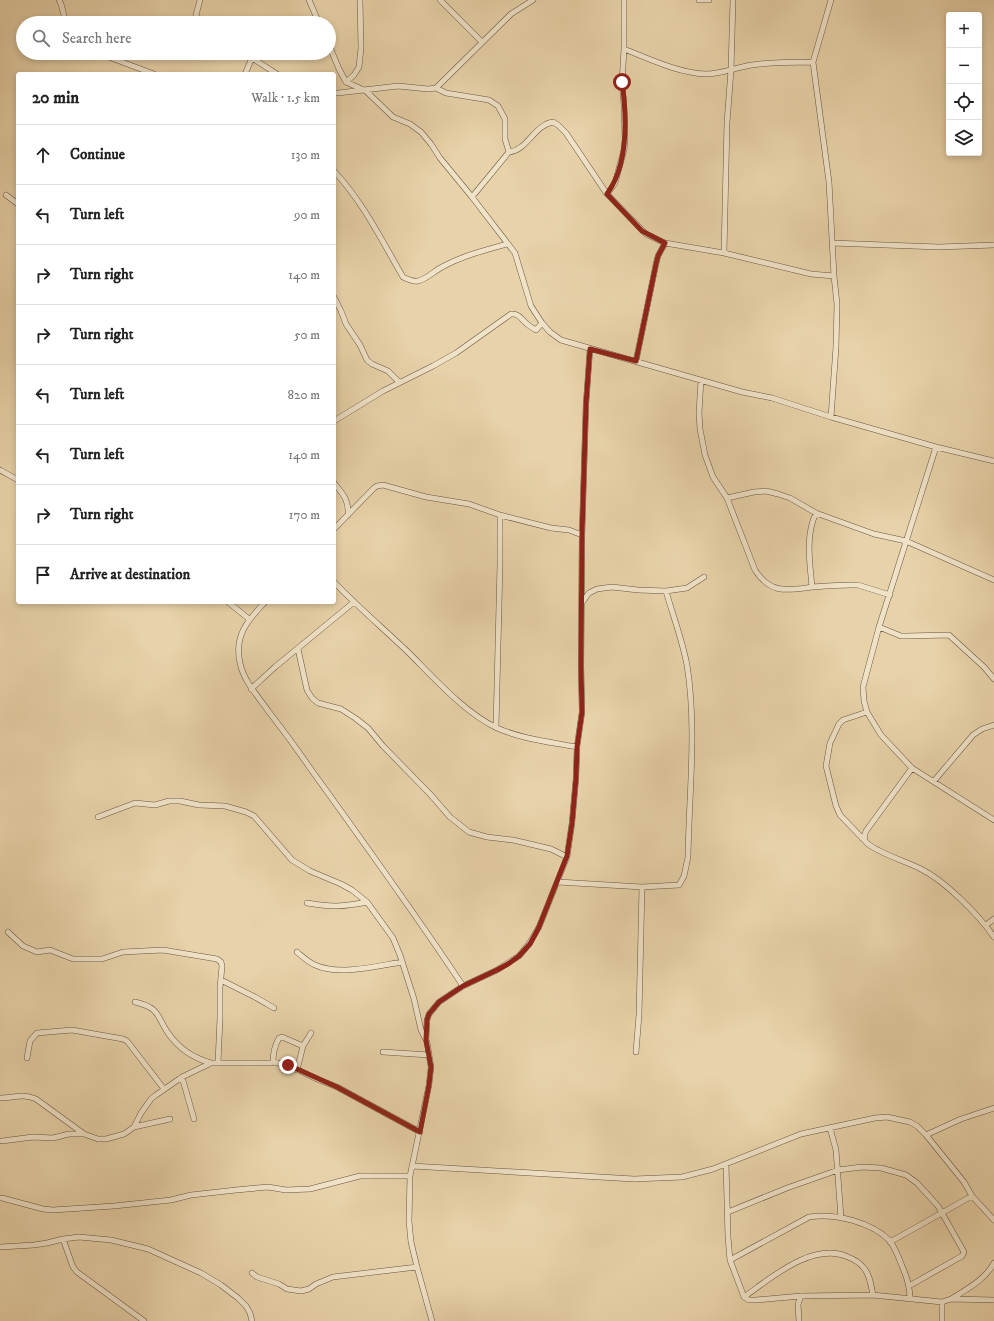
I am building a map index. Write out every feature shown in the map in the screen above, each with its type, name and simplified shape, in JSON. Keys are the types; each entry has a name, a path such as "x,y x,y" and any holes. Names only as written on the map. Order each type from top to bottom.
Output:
{"street":[{"path":"59,0 64,16"},
{"path":"196,16 200,0"},
{"path":"309,0 315,16"},
{"path":"346,82 354,75 359,67 361,48 360,0"},
{"path":"440,0 482,42"},
{"path":"436,88 511,14 533,0"},
{"path":"607,194 615,183 624,145 624,105 622,82 624,0"},
{"path":"699,0 707,0"},
{"path":"724,253 727,123 731,70 733,0"},
{"path":"831,0 813,62 829,182 837,304 836,347 831,417"},
{"path":"624,49 678,69 710,74 751,65 774,62 813,62"},
{"path":"117,60 149,72"},
{"path":"246,72 251,60"},
{"path":"255,60 274,72"},
{"path":"335,60 346,82 366,91 393,117 410,124 421,132 431,144 440,158 515,253 531,306 542,323 550,332 561,340 742,392 772,398 831,417 936,447 994,461"},
{"path":"336,94 398,86 428,89 436,88 446,93 489,100 498,106 505,119 505,139 509,152"},
{"path":"472,197 509,152 516,151 541,127 553,122 566,133 607,194 642,231 665,243 724,253 800,272 834,276"},
{"path":"336,173 345,182 355,196 403,277 411,281 418,281 461,258 507,244"},
{"path":"6,195 16,202"},
{"path":"636,361 656,264 658,256 665,243"},
{"path":"832,243 939,247 994,245"},
{"path":"336,301 346,324 360,344 367,360 372,364 388,370 399,382"},
{"path":"336,420 399,382 456,353 511,314 518,315 528,325 536,330 542,323"},
{"path":"432,1321 417,1267 409,1227 410,1176 420,1132 431,1067 426,1040 427,1020 432,1010 439,1002 463,986 497,970 519,956 530,944 539,927 558,882 567,856 574,805 577,747 582,712 582,535 586,404 590,349"},
{"path":"701,380 699,412 700,429 705,455 713,477 727,498 755,570 762,579 769,585 784,590 851,585 890,595"},
{"path":"936,447 879,627 863,687 864,701 867,712 881,735 912,768 994,820"},
{"path":"0,470 16,479"},
{"path":"336,486 346,499 348,504 348,515"},
{"path":"336,527 374,488 377,486 383,486 426,497 469,504 500,515 551,528 569,530 582,535"},
{"path":"727,498 754,492 766,492 790,498 816,513 874,534 906,541 994,580"},
{"path":"812,587 809,542 810,530 816,513"},
{"path":"496,727 500,579 500,515"},
{"path":"581,604 589,593 597,589 612,587 645,591 666,591 687,588 704,577"},
{"path":"336,584 432,678 478,717 509,733 527,738 577,747"},
{"path":"558,882 642,887 679,885 686,871 688,857 692,732 690,693 683,644 666,591"},
{"path":"251,689 275,667 354,602"},
{"path":"230,604 249,619"},
{"path":"263,604 249,619 238,643 243,674 251,689 310,767 434,942 463,986"},
{"path":"879,627 901,636 949,635 980,663 994,679"},
{"path":"298,649 306,686 312,698 318,703 341,709 368,728 450,817 469,832 487,837 513,840 551,849 567,856"},
{"path":"867,712 844,720 839,724 830,743 826,766 836,806 840,815 865,841 877,849 922,869 945,885 986,925 994,937"},
{"path":"934,781 973,735 982,729 994,725"},
{"path":"865,841 864,836 866,831 912,768"},
{"path":"98,817 135,803 155,805 169,801 223,806 254,816 292,860 310,871 347,887 367,902 393,938 414,999 421,1030 426,1040"},
{"path":"636,1052 639,1014 642,887"},
{"path":"307,903 348,906 367,902"},
{"path":"986,925 994,919"},
{"path":"8,932 23,946 37,952 50,950 73,959 102,959 123,952 162,950 218,959 222,966 218,1063"},
{"path":"297,952 309,962 324,968 356,970 402,962"},
{"path":"221,980 255,996 274,1008"},
{"path":"135,1002 146,1005 155,1010 168,1033 188,1054 197,1059 211,1063 273,1062 288,1065 337,1087 420,1132"},
{"path":"27,1058 30,1041 37,1033 72,1030 123,1039 128,1041 164,1090"},
{"path":"297,1070 303,1046 311,1033"},
{"path":"273,1062 275,1049 280,1038 282,1037 303,1046"},
{"path":"383,1052 429,1055"},
{"path":"0,1098 22,1095 36,1099 84,1134 98,1139 106,1139 124,1134 134,1126 151,1099 182,1077 211,1063"},
{"path":"182,1077 194,1119"},
{"path":"926,1135 961,1119 994,1108"},
{"path":"412,1166 634,1179 682,1178 713,1169 801,1134 875,1118 887,1117 910,1122 917,1126 964,1182 972,1196 994,1220"},
{"path":"134,1126 170,1119"},
{"path":"830,1128 836,1150 841,1218"},
{"path":"2,1141 33,1137 53,1138 69,1134 84,1134"},
{"path":"726,1164 730,1260 744,1297 748,1300 801,1296 873,1296 942,1302 951,1299 984,1277 994,1263"},
{"path":"728,1212 787,1188 838,1170 872,1167 906,1175 917,1183 938,1206 964,1252 962,1256 909,1286"},
{"path":"2,1198 43,1209 53,1210 171,1200 190,1195 268,1187 286,1190 310,1189 360,1176 410,1176"},
{"path":"890,1242 972,1196"},
{"path":"730,1260 809,1217 817,1216 841,1218 869,1226 877,1230 890,1242 901,1264 909,1286 910,1299"},
{"path":"0,1247 34,1245 63,1239 86,1238 111,1240 142,1248 165,1256 210,1278 238,1298 248,1308 252,1321"},
{"path":"63,1239 73,1267 77,1272 144,1321"},
{"path":"744,1297 788,1266 811,1256 829,1253 840,1253 855,1260 864,1267 873,1296"},
{"path":"252,1273 257,1277 279,1284 286,1289 301,1291 309,1289 316,1284 333,1277 417,1267"},
{"path":"799,1321 798,1304 801,1296"},
{"path":"951,1299 994,1300"},
{"path":"942,1302 942,1321"}],"route":[{"path":"288,1065 337,1087 420,1132 431,1067 428,1044 426,1040 427,1020 429,1014 439,1002 463,986 508,964 519,956 530,944 539,927 558,882 567,856 572,823 577,747 582,712 582,535 586,404 590,349 636,361 656,264 658,256 665,243 642,231 607,194 615,183 624,150 624,105 622,82"}]}
